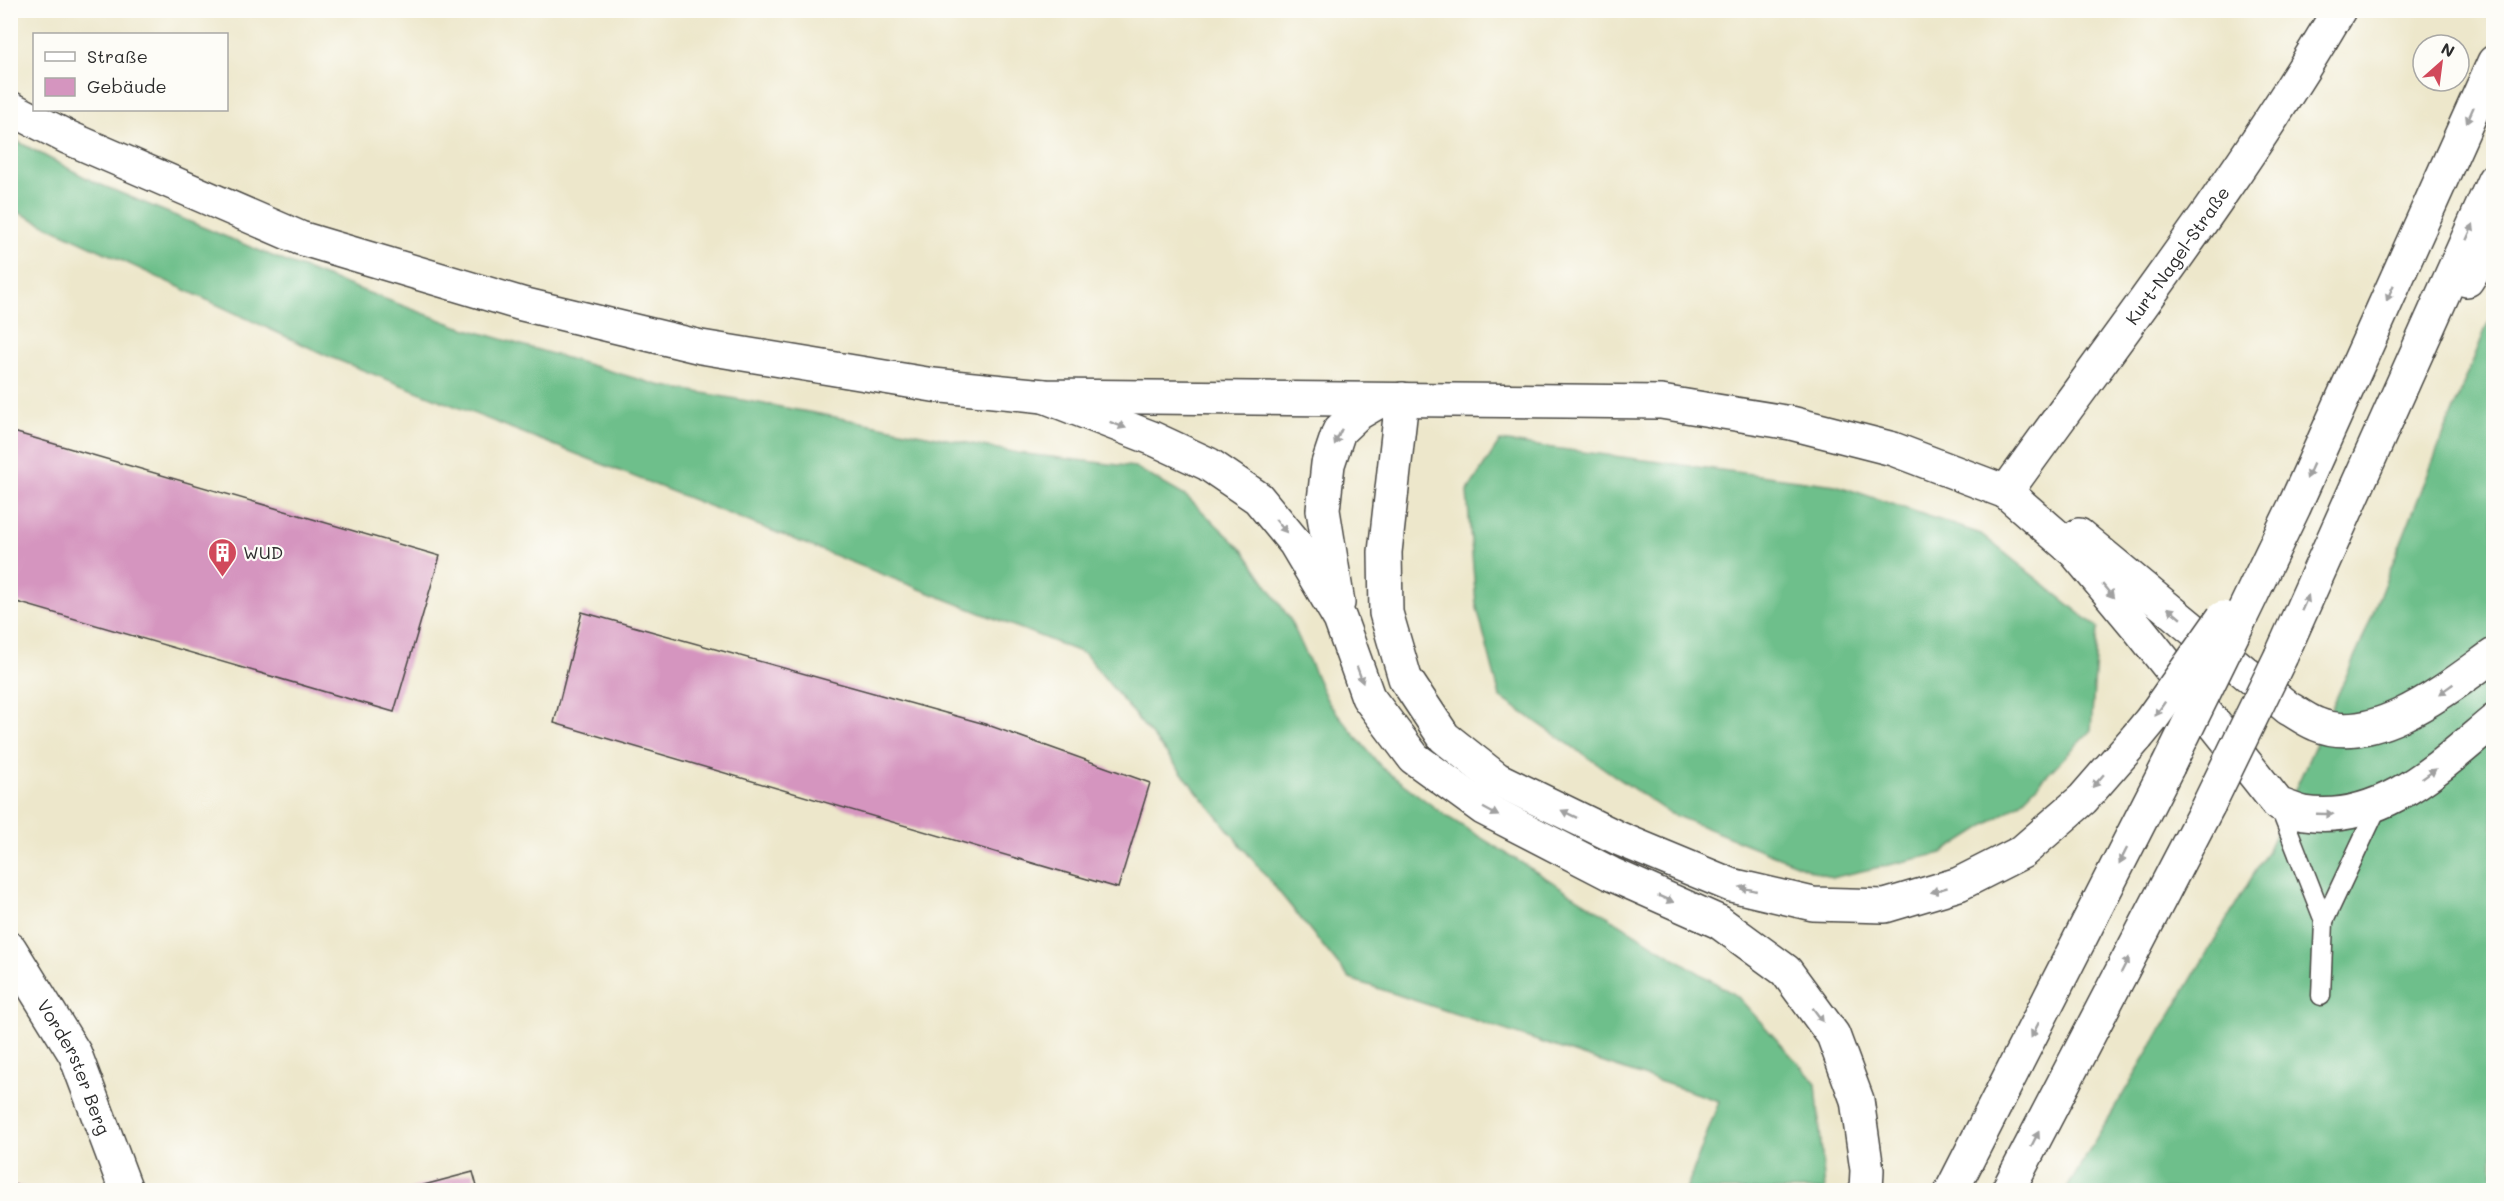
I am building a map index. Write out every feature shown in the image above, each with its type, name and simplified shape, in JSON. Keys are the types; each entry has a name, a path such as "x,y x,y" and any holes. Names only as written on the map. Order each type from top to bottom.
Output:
{"main road":[{"name":"Kurt-Nagel-Straße","path":"2007,492 2206,217 2339,10"},
{"path":"1952,1191 2168,766 2235,614 2294,507 2493,62"},
{"path":"10,108 67,137 300,238 522,304 701,347 933,385 1044,396 1661,402 1791,423 1882,446 2007,492 2082,536 2288,708 2317,725 2352,730 2397,718 2436,696 2493,655"},
{"path":"2008,1191 2209,804 2281,656 2493,180"},
{"path":"2386,419 2493,238"},
{"path":"1044,396 1152,438 1208,464 1258,498 1295,543 1340,620 1368,697 1414,758 1483,808 1611,874 1719,922 1786,971 1833,1035 1857,1100 1867,1170 1866,1191"},
{"path":"1340,620 1323,510 1328,464 1339,431 1357,414 1392,400"},
{"path":"1392,400 1385,552 1386,613 1405,678 1444,737 1497,779 1620,839 1731,885 1813,904 1886,906 1959,884 2022,852 2083,799 2151,720 2235,614"},
{"path":"2007,492 2075,552 2278,804 2304,813 2343,814 2379,804 2429,776 2493,721"},
{"name":"Vorderster Berg","path":"10,949 75,1054 126,1191"}],"lane":[{"path":"2278,804 2324,921"},
{"path":"2321,996 2324,921 2379,804"}],"green space":[{"path":"11,138 94,182 289,263 457,326 658,385 1018,453 1135,467 1187,497 1244,551 1290,619 1328,702 1382,768 1446,816 1738,997 1816,1083 1825,1190 1686,1190 1719,1101 1350,979 1085,654 330,357 11,209"},
{"path":"2493,310 2493,1190 2066,1190 2267,852 2361,643"},
{"path":"1500,441 1836,485 1981,534 2098,628 2091,730 2019,804 1942,853 1831,878 1669,813 1500,697 1476,604 1467,492"}],"building":[{"name":"WUD","path":"10,431 440,556 394,712 10,600"},
{"path":"582,612 985,724 1150,783 1118,888 554,723"},
{"path":"473,1172 478,1190 405,1190"},
{"path":"15,1185 34,1190 13,1190"}],"place":[{"name":"WUD","path":"222,578"}]}
